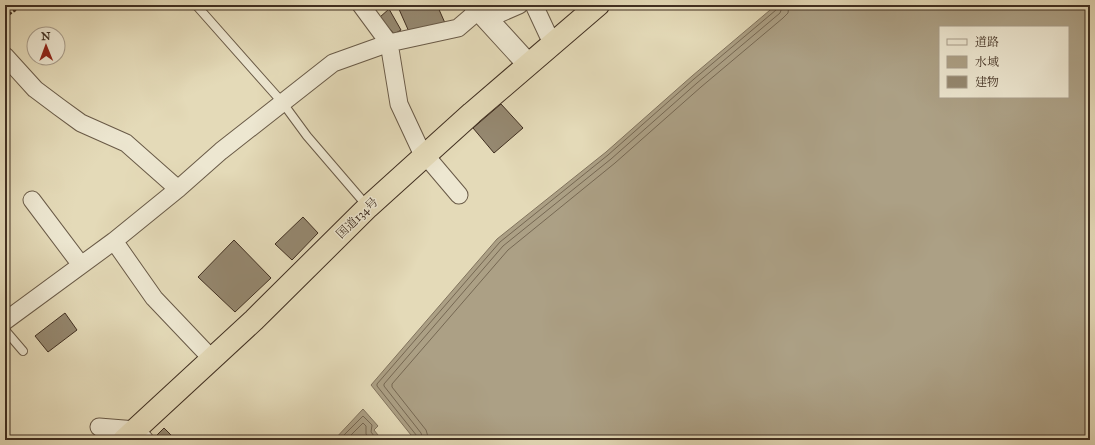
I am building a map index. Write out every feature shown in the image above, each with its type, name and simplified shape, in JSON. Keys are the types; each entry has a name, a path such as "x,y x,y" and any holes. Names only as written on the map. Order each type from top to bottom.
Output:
{"highway":[{"name":"国道134号","path":"135,437 212,359 368,207 528,64 598,5"}],"street":[{"path":"361,5 389,42 399,104 420,149 459,195"},
{"path":"5,322 114,241 178,189 221,151 333,63 389,42 458,28 480,10 519,5"},
{"path":"534,5 548,35 555,41"},
{"path":"480,10 528,64"},
{"path":"5,56 35,89 53,103 81,123 126,143 178,189"},
{"path":"32,200 81,265"},
{"path":"114,241 154,298 212,359"},
{"path":"99,427 135,437"}],"lane":[{"path":"196,5 282,102 307,136 368,207"},
{"path":"5,322 23,351"}],"path":[{"path":"5,17 23,5 37,8 72,5"}],"water":[{"path":"776,5 1090,5 1090,440 415,440 371,385 497,239 606,152 692,76"},
{"path":"363,409 378,426 374,430 382,440 334,440"}],"building":[{"path":"400,5 437,5 445,23 410,34 398,7"},
{"path":"389,9 401,30 394,34 390,29 387,30 380,17"},
{"path":"501,104 523,128 494,153 473,128"},
{"path":"303,217 318,233 292,260 275,244"},
{"path":"234,240 271,278 235,312 198,277"},
{"path":"65,313 77,330 48,352 35,336"},
{"path":"164,428 173,437 169,440 162,440 157,435"}]}
